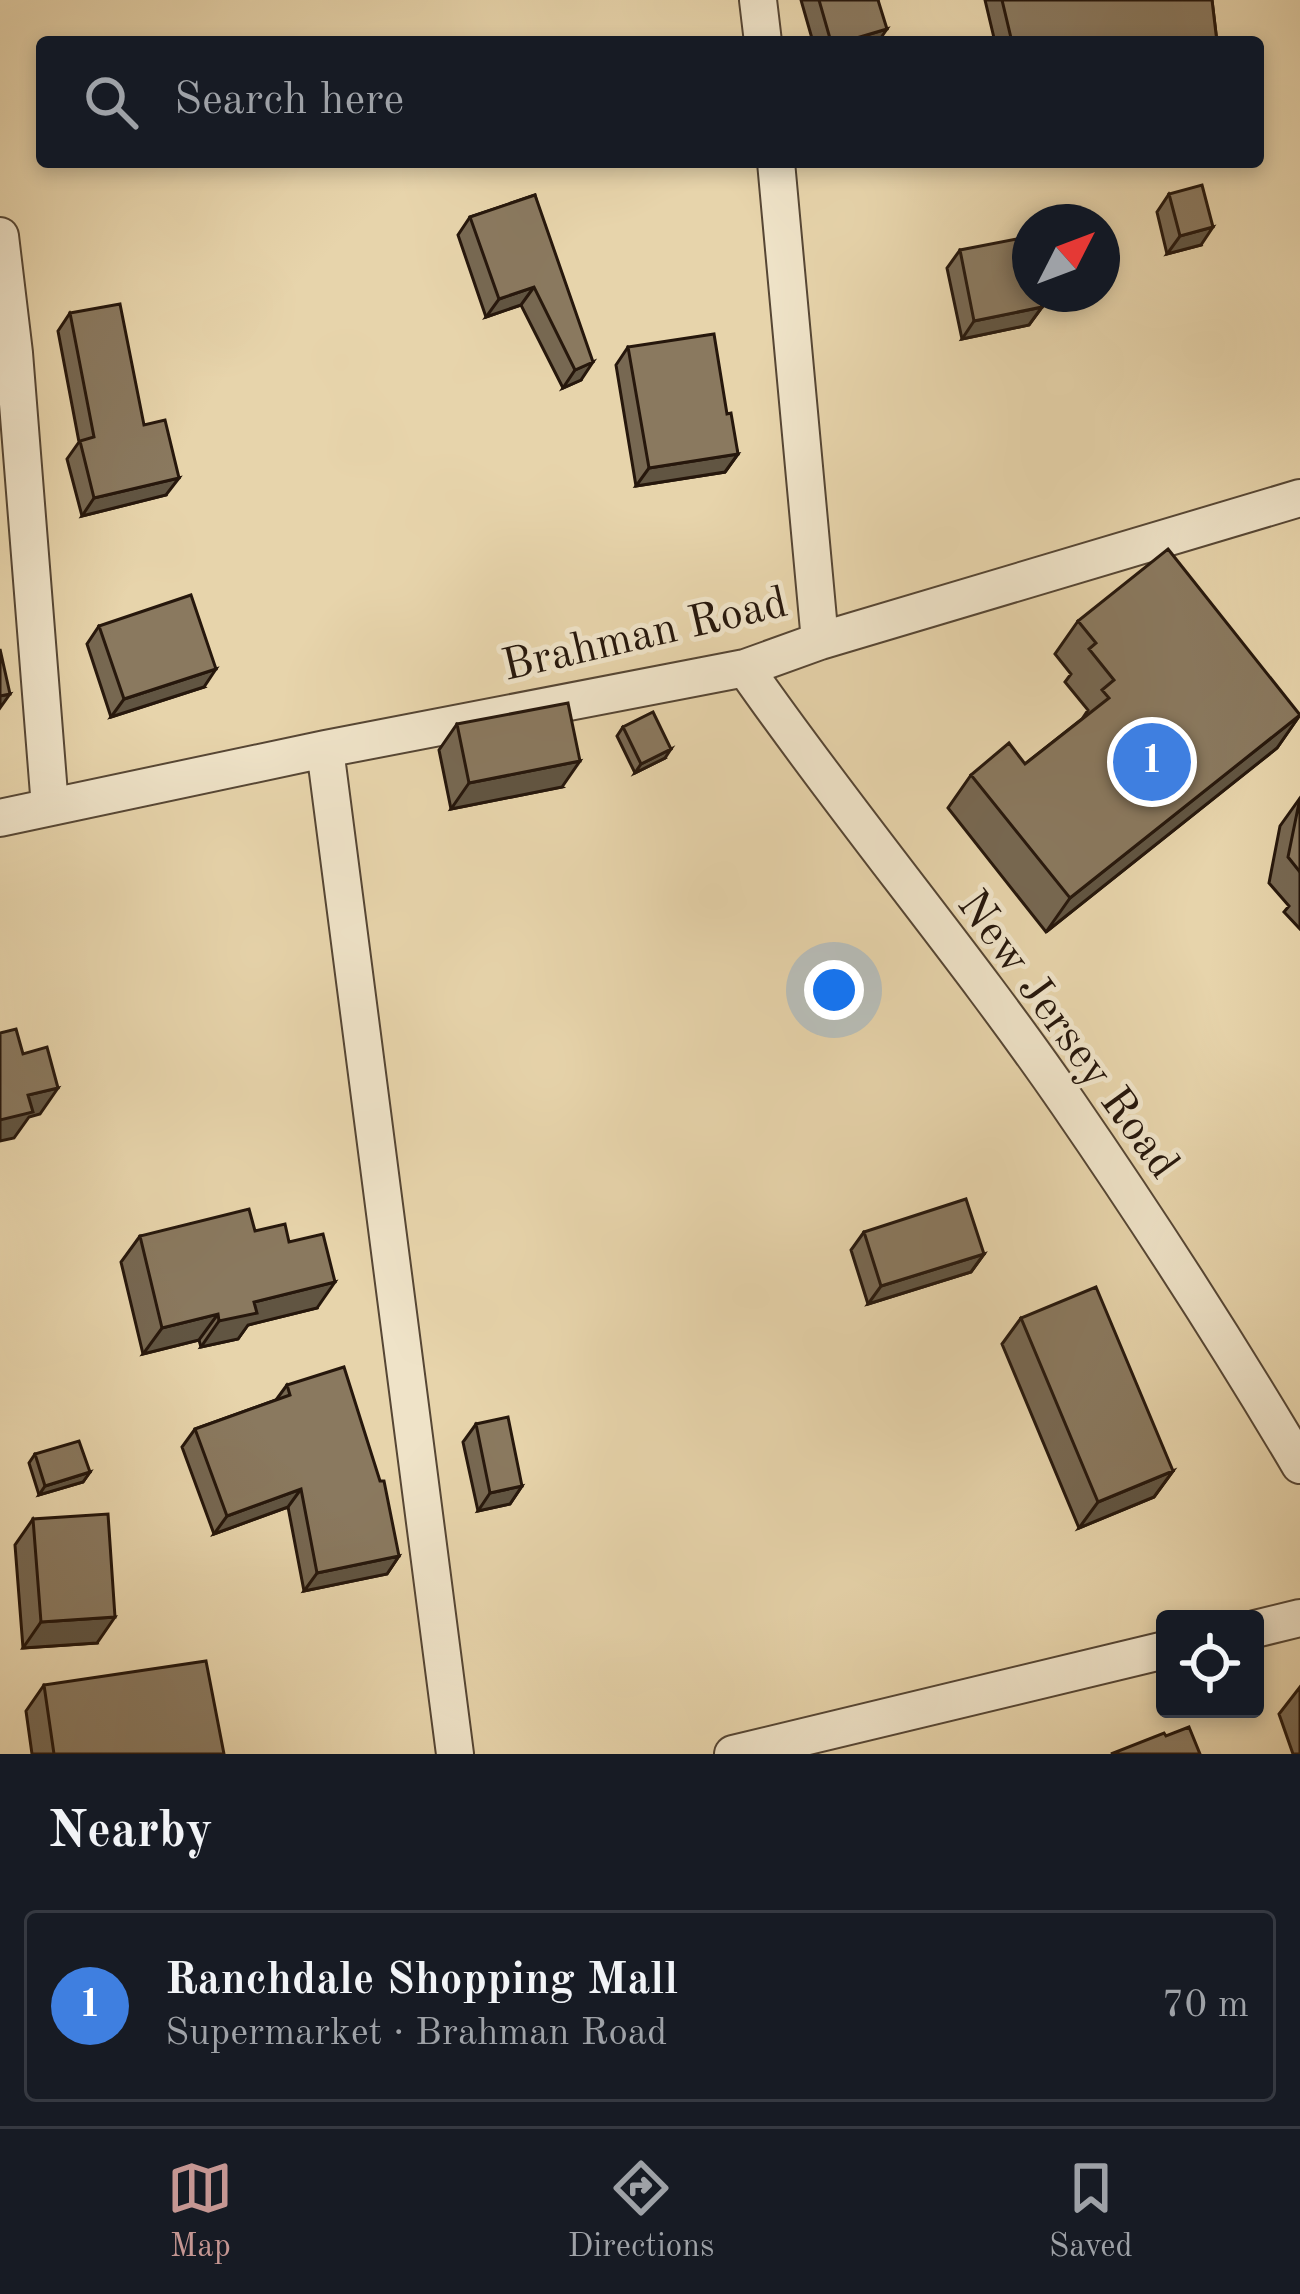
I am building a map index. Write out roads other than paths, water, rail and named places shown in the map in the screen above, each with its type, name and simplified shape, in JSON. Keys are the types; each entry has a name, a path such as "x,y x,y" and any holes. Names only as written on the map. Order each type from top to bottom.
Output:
{"street":[{"path":"758,0 762,36"},
{"path":"777,168 820,640"},
{"path":"0,236 14,352 50,807"},
{"name":"Brahman Road","path":"0,818 745,668 820,640 1300,498"},
{"name":"New Jersey Road","path":"745,668 1066,1100 1239,1363 1300,1465"},
{"path":"325,749 455,1754"},
{"path":"1264,1627 1300,1618"},
{"path":"733,1754 1156,1652"}],"place":[{"name":"Ranchdale Shopping Mall","path":"1152,762"}]}
